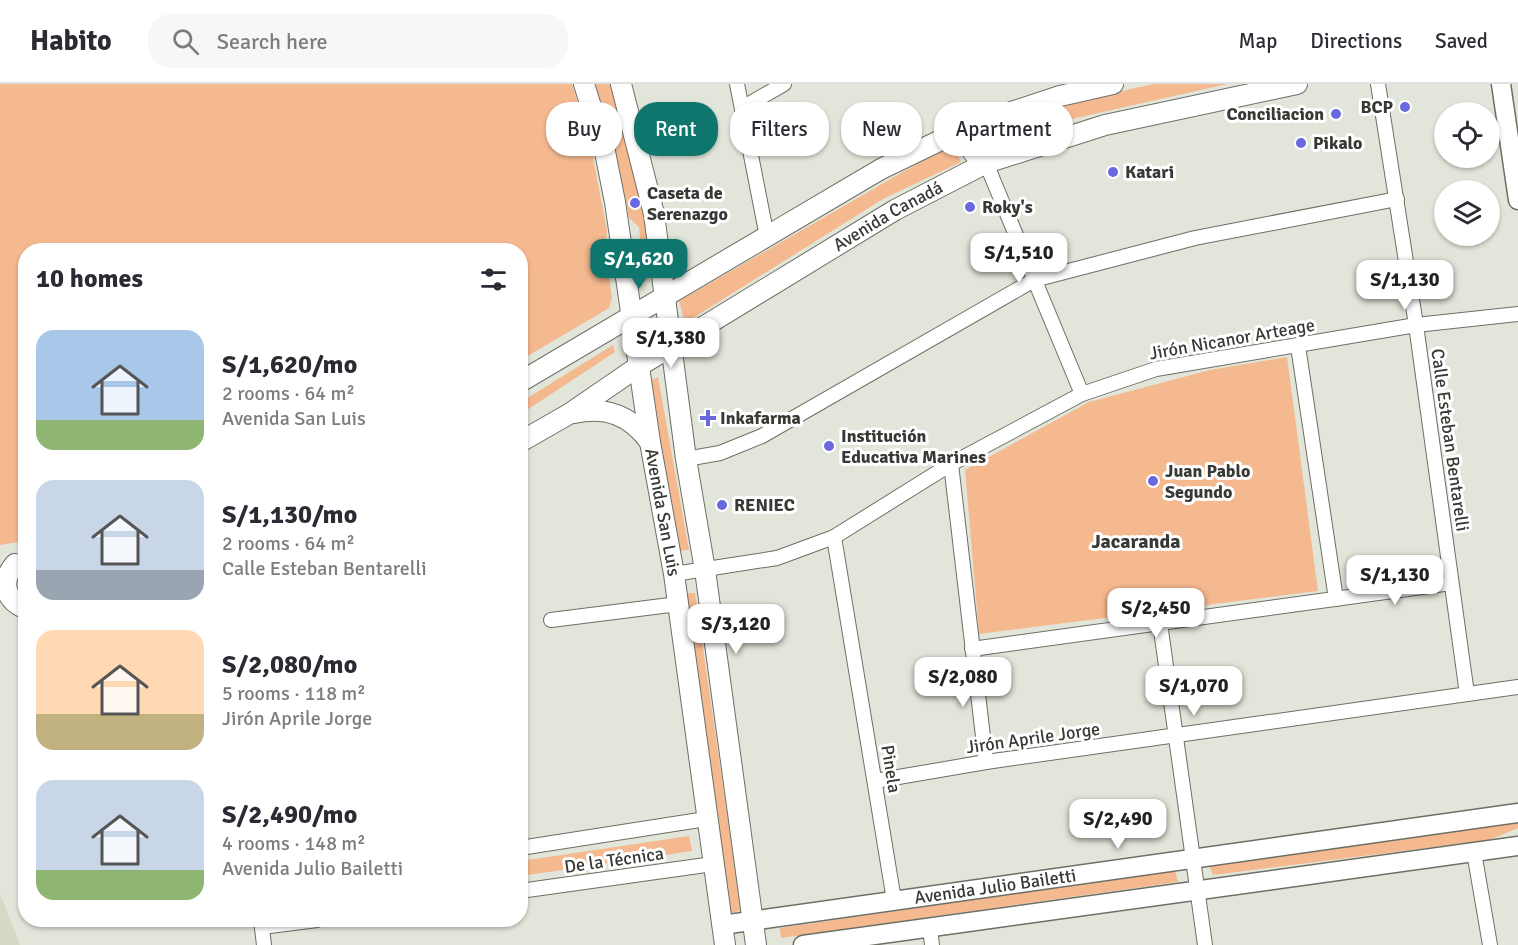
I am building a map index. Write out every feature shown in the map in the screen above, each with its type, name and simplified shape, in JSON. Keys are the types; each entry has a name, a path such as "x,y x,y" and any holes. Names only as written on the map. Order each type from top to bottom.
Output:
{"main road":[{"name":"Avenida San Luis","path":"584,84 605,152 650,442 674,574 725,945"},
{"name":"Avenida San Luis","path":"621,84 654,214 686,459 705,570 756,945"},
{"path":"1042,102 1113,84"},
{"name":"Avenida Canadá","path":"528,437 569,414 639,366 895,210 986,163 1105,125 1297,84"},
{"path":"528,377 881,169 934,143"},
{"path":"976,156 986,163"},
{"path":"569,414 592,409 615,413 629,420 650,442"},
{"path":"14,564 6,580 6,590 10,598 18,603"},
{"path":"0,611 18,608"}],"street":[{"path":"736,84 740,102"},
{"path":"752,102 784,84"},
{"name":"Calle Esteban Bentarelli","path":"1378,84 1416,325 1467,694"},
{"path":"1501,84 1518,200"},
{"path":"751,156 767,237"},
{"path":"986,163 1082,394"},
{"path":"686,459 720,453 762,436 1034,280 1195,238 1397,200"},
{"name":"Jirón Nicanor Arteage","path":"674,574 777,558 834,537 951,464 1082,394 1156,369 1416,325 1518,314"},
{"path":"1298,346 1336,599"},
{"path":"951,464 987,762"},
{"name":"Pinela","path":"834,537 894,900"},
{"path":"972,649 1451,583"},
{"path":"551,620 678,604"},
{"path":"1160,623 1205,945"},
{"name":"Jirón Aprile Jorge","path":"875,781 987,762 1518,687"},
{"name":"Avenida Julio Bailetti","path":"722,925 1518,813"},
{"name":"De la Técnica","path":"528,847 706,819"},
{"name":"Avenida Julio Bailetti","path":"803,945 931,936 1198,890 1518,846"},
{"path":"1474,852 1490,945"},
{"name":"De la Técnica","path":"528,890 713,864"},
{"path":"262,927 264,945"}],"shaded area":[{"path":"0,84 572,84 577,102 546,102 546,156 593,156 607,231 605,248 612,298 609,308 528,356 528,243 18,243 18,542 0,545"},
{"path":"591,84 613,84 619,102 597,102"},
{"path":"1154,84 1227,84 1073,119 1073,102 1070,102"},
{"path":"622,110 631,136 656,271 644,282 639,227 629,218 616,156 622,156"},
{"path":"934,154 934,156 958,156 961,162 883,199 685,323 679,301"},
{"path":"613,345 615,352 528,409 528,398"},
{"path":"1287,357 1318,591 979,634 965,470 1089,402 1210,370"},
{"path":"658,377 689,550 677,551 651,380"},
{"path":"681,593 695,593 741,911 727,913"},
{"path":"1518,820 1518,828 1489,840 1213,875 1209,865"},
{"path":"689,836 692,851 528,875 528,860"},
{"path":"1175,870 1178,882 781,938 780,928"},
{"path":"0,893 20,945 0,945"}],"place":[{"name":"BCP","path":"1405,107"},
{"name":"Conciliacion","path":"1336,114"},
{"name":"Pikalo","path":"1301,143"},
{"name":"Katari","path":"1113,172"},
{"name":"Caseta de Serenazgo","path":"635,203"},
{"name":"Roky's","path":"970,207"},
{"name":"Inkafarma","path":"708,418"},
{"name":"Institución Educativa Marines","path":"829,446"},
{"name":"Juan Pablo Segundo","path":"1153,481"},
{"name":"RENIEC","path":"722,505"}],"district":[{"name":"Jacaranda","path":"1136,541"}]}
